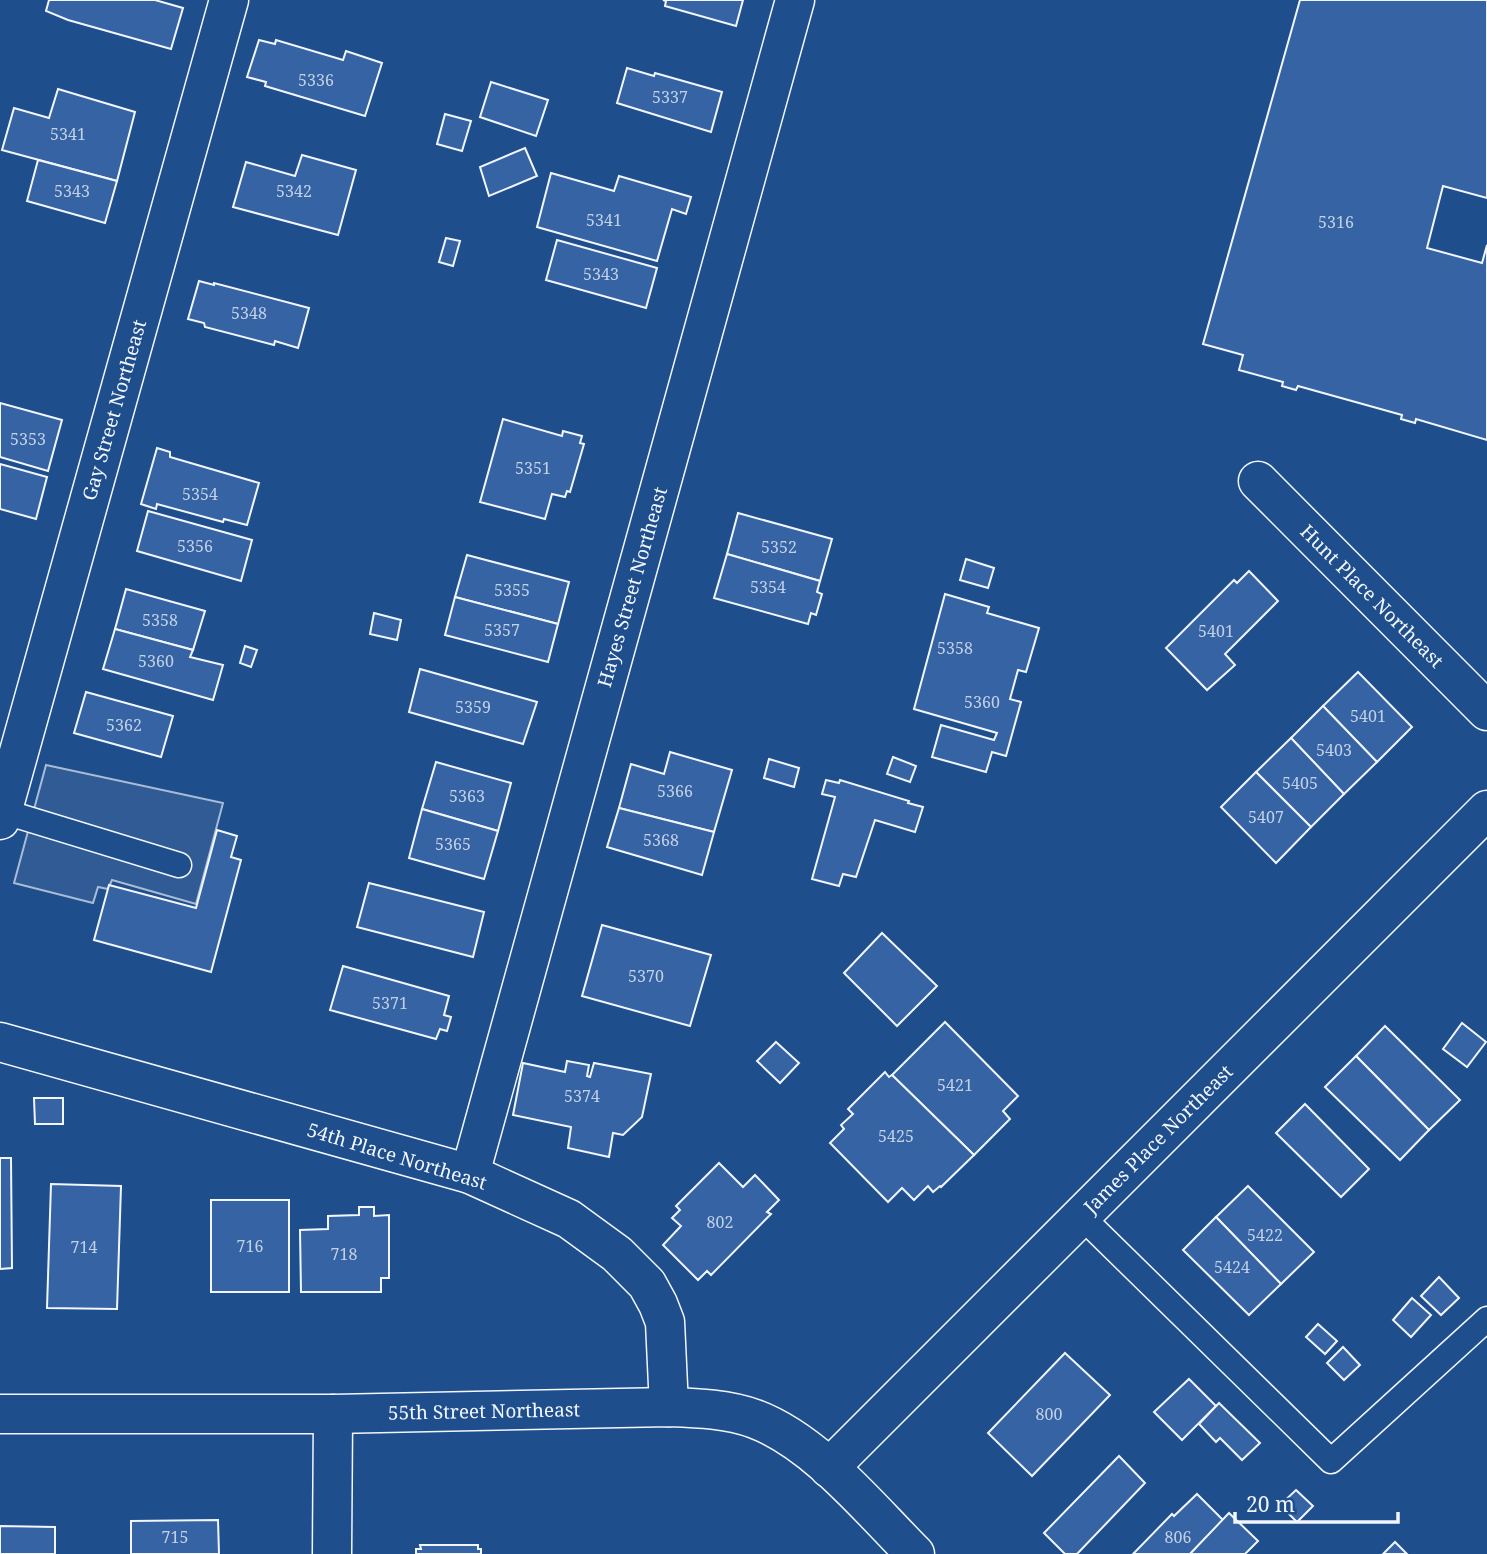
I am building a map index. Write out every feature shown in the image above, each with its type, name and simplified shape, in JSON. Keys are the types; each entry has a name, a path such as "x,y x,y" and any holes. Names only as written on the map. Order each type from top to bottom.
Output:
{"street":[{"name":"Gay Street Northeast","path":"1,816 229,0"},
{"name":"Hayes Street Northeast","path":"470,1174 795,0"},
{"name":"Hunt Place Northeast","path":"1258,481 1487,711"},
{"name":"James Place Northeast","path":"829,1468 1487,810"},
{"name":"54th Place Northeast","path":"0,1042 470,1174 569,1219 617,1254 647,1284 658,1304 665,1322 669,1407"},
{"name":"55th Street Northeast","path":"0,1414 333,1414 705,1408 753,1418 780,1430 805,1446 915,1554"},
{"path":"332,1554 333,1414"}],"lane":[{"path":"1,816 179,865"},
{"path":"1081,1216 1331,1461 1487,1319"}],"shaded area":[{"path":"46,765 223,803 196,904 112,880 108,889 98,887 93,903 14,883"}],"building":[{"path":"49,0 155,0 183,8 171,49 68,20 46,11"},
{"path":"663,0 743,0 736,26 665,6 666,1"},
{"path":"1300,0 1487,0 1487,198 1443,186 1427,248 1482,263 1487,245 1487,440 1416,419 1415,423 1401,419 1402,415 1298,386 1296,390 1282,386 1283,382 1239,370 1243,355 1203,344"},
{"path":"259,40 275,44 276,40 343,60 346,51 382,63 365,116 265,86 266,82 247,77"},
{"path":"627,68 722,92 711,132 617,103"},
{"path":"491,82 548,100 536,136 480,117"},
{"path":"58,89 135,112 117,181 2,150 14,108 49,118"},
{"path":"445,114 471,121 462,151 437,144"},
{"path":"525,148 537,176 489,196 480,167"},
{"path":"302,155 356,170 338,235 233,207 246,162 295,176"},
{"path":"38,160 117,181 105,223 27,201"},
{"path":"551,173 614,191 619,176 691,197 686,214 672,209 657,261 537,227"},
{"path":"446,238 460,241 453,266 439,262"},
{"path":"557,240 657,268 646,308 546,280"},
{"path":"199,281 309,308 298,348 275,341 274,345 205,327 204,323 188,319"},
{"path":"0,403 62,420 48,471 0,457"},
{"path":"503,419 562,436 563,431 582,436 580,443 584,444 570,492 567,491 565,497 552,494 545,519 480,502"},
{"path":"157,448 170,452 170,457 259,483 247,525 224,519 223,522 157,504 156,509 141,504"},
{"path":"0,464 47,477 36,519 0,509"},
{"path":"148,511 252,540 241,581 137,551"},
{"path":"738,513 832,539 820,581 727,554"},
{"path":"727,554 820,581 817,592 822,594 816,615 811,613 808,624 714,598"},
{"path":"467,555 569,582 558,624 455,597"},
{"path":"966,559 994,568 988,588 960,580"},
{"path":"1249,571 1278,601 1225,654 1235,665 1207,690 1166,648 1234,580 1237,583"},
{"path":"126,589 205,611 193,650 115,629"},
{"path":"945,594 989,607 987,613 1039,628 1026,672 1018,670 1010,699 1021,702 1006,756 992,752 986,772 932,757 941,725 994,740 997,733 914,709"},
{"path":"455,597 558,624 548,662 445,635"},
{"path":"374,613 401,620 397,640 370,634"},
{"path":"115,629 193,650 190,657 223,665 213,700 103,669"},
{"path":"245,646 257,650 251,667 240,663"},
{"path":"420,669 537,702 523,744 409,712"},
{"path":"1358,672 1412,727 1377,762 1323,706"},
{"path":"86,692 173,716 161,757 74,733"},
{"path":"1323,706 1377,762 1344,794 1291,738"},
{"path":"1291,738 1344,794 1311,827 1256,772"},
{"path":"670,752 732,770 714,832 619,808 631,764 664,774"},
{"path":"893,757 916,766 910,782 887,774"},
{"path":"769,759 799,768 794,787 764,778"},
{"path":"436,762 511,783 498,831 422,809"},
{"path":"1256,772 1311,827 1276,863 1221,807"},
{"path":"826,780 839,783 840,780 923,807 915,832 875,820 856,877 843,874 839,886 812,879 835,797 822,794"},
{"path":"619,808 714,832 702,875 607,847"},
{"path":"422,809 498,831 484,879 409,858"},
{"path":"217,830 237,836 231,857 241,860 211,972 94,940 109,885 196,908"},
{"path":"369,883 484,912 473,957 357,927"},
{"path":"602,925 711,955 690,1026 582,996"},
{"path":"882,933 937,986 897,1026 844,973"},
{"path":"343,966 449,996 444,1015 451,1017 447,1031 440,1029 436,1039 330,1010"},
{"path":"945,1022 1018,1096 1003,1111 1010,1119 974,1155 892,1075"},
{"path":"1462,1023 1486,1042 1467,1067 1443,1049"},
{"path":"1385,1026 1460,1100 1429,1130 1356,1056"},
{"path":"776,1042 799,1063 780,1083 757,1061"},
{"path":"1356,1056 1429,1130 1400,1160 1325,1087"},
{"path":"567,1061 589,1065 587,1076 590,1077 594,1063 651,1074 642,1117 623,1135 613,1133 609,1157 568,1148 571,1127 513,1115 523,1063 565,1072"},
{"path":"885,1072 889,1077 892,1075 974,1155 941,1187 933,1192 928,1186 914,1200 902,1188 888,1202 830,1143 844,1129 841,1125 853,1114 848,1109"},
{"path":"34,1098 63,1098 63,1124 35,1124"},
{"path":"1305,1104 1369,1169 1341,1197 1276,1133"},
{"path":"0,1158 11,1158 12,1268 0,1269"},
{"path":"719,1163 743,1187 755,1175 779,1200 767,1212 771,1214 711,1275 707,1271 698,1280 663,1245 681,1226 672,1218 680,1210 676,1206"},
{"path":"51,1184 121,1186 117,1309 47,1308"},
{"path":"1248,1186 1314,1252 1281,1284 1216,1217"},
{"path":"211,1200 289,1200 289,1292 211,1292"},
{"path":"359,1207 374,1207 374,1216 389,1215 389,1278 381,1278 381,1292 301,1292 300,1230 328,1229 328,1216 359,1215"},
{"path":"1216,1217 1281,1284 1249,1315 1183,1250"},
{"path":"1439,1277 1459,1298 1441,1315 1421,1296"},
{"path":"1412,1298 1431,1315 1411,1337 1393,1320"},
{"path":"1318,1324 1337,1341 1325,1354 1306,1337"},
{"path":"1343,1347 1360,1365 1344,1380 1327,1363"},
{"path":"1065,1353 1110,1395 1032,1476 988,1433"},
{"path":"1189,1379 1216,1406 1182,1440 1154,1412"},
{"path":"1219,1403 1260,1443 1242,1460 1220,1438 1216,1442 1199,1424"},
{"path":"1119,1456 1145,1483 1077,1554 1065,1554 1044,1533"},
{"path":"1296,1490 1313,1506 1297,1522 1280,1505"},
{"path":"1197,1494 1223,1520 1190,1554 1133,1554 1172,1514 1174,1516"},
{"path":"1229,1513 1258,1541 1245,1554 1190,1554"},
{"path":"218,1520 219,1554 131,1554 131,1521"},
{"path":"0,1526 55,1527 55,1554 0,1554"},
{"path":"1395,1542 1407,1554 1383,1554"},
{"path":"420,1545 478,1545 481,1554 416,1554 416,1549 421,1549"}]}
